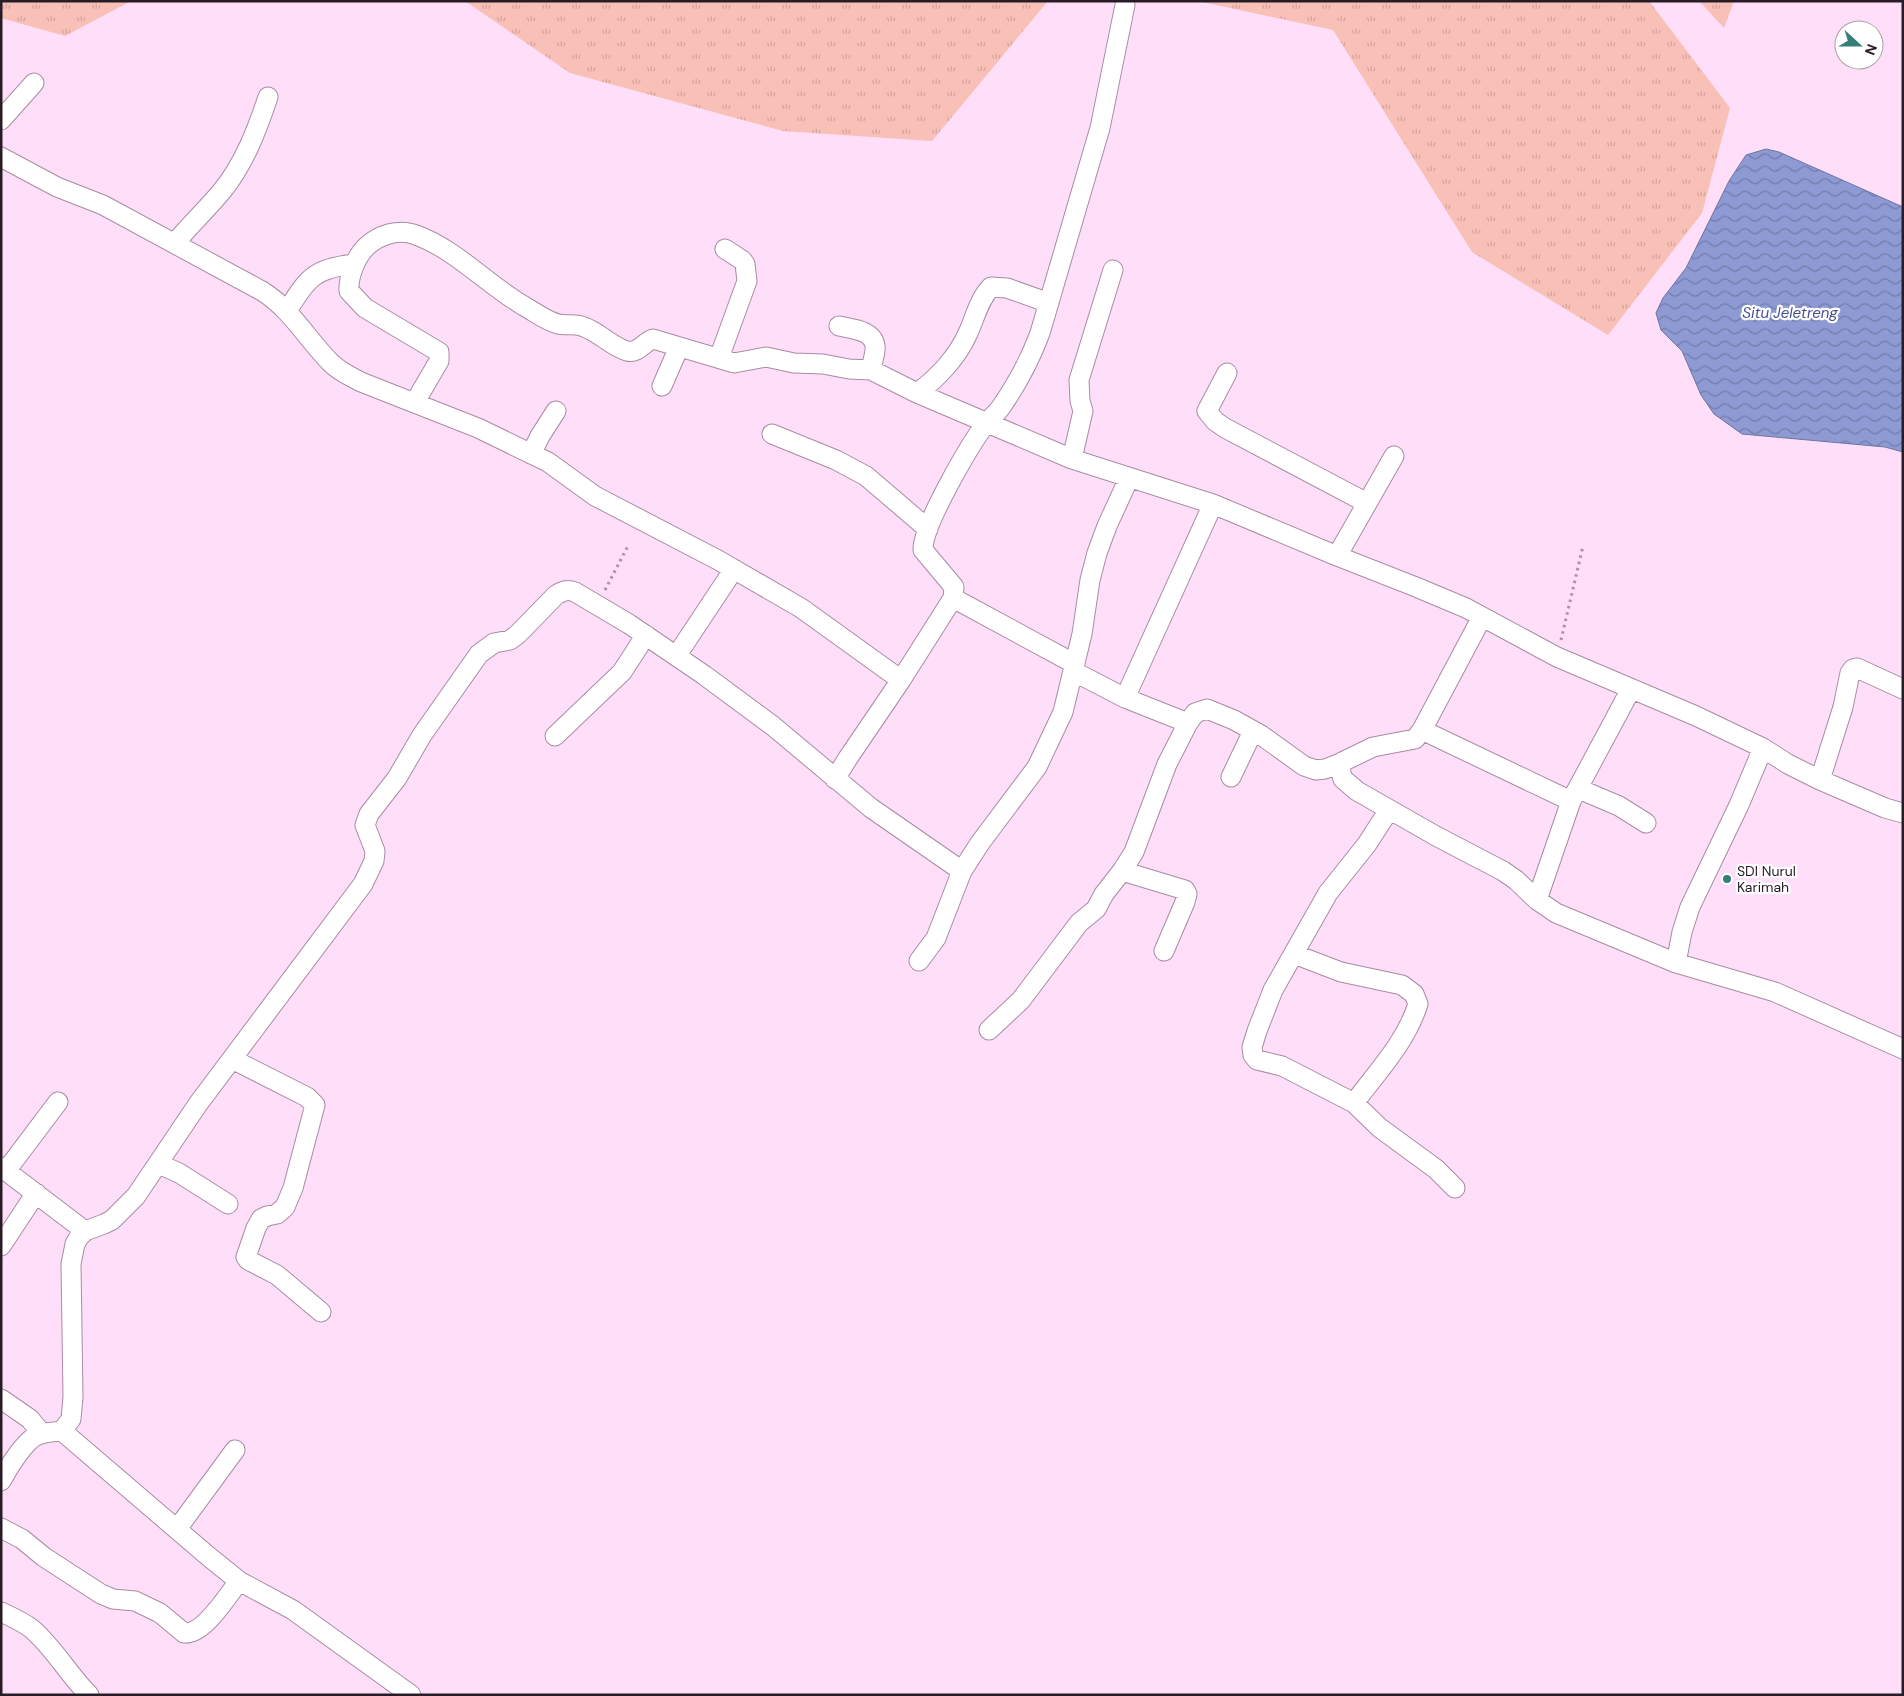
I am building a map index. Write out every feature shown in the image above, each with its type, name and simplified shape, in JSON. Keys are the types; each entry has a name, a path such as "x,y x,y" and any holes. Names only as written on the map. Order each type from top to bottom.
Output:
{"street":[{"path":"835,780 953,598 954,587 922,550 922,542 940,501 959,466 987,422 999,410 1031,356 1049,303 1100,128 1125,6"},
{"path":"1,120 34,83"},
{"path":"175,243 222,190 243,159 260,122 268,97"},
{"path":"1,157 57,187 103,205 275,299 332,364 343,373 361,382 478,428 548,462 595,496 734,569 801,608 901,680"},
{"path":"415,402 437,365 440,355 435,349 365,308 352,296 348,285 355,264 365,248 374,240 384,235 405,232 416,235 455,257 510,298 559,325 570,324 585,327 628,352 637,351 647,341 653,339 734,363 766,357 794,363 823,364 849,369 871,370 918,393 1072,459 1213,504 1466,608 1557,656 1696,716 1764,748 1788,764 1820,780 1885,808 1903,813"},
{"path":"719,358 747,281 746,270 742,260 725,249"},
{"path":"287,311 310,278 334,266 355,264"},
{"path":"1072,459 1083,411 1080,401 1079,380 1113,270"},
{"path":"918,393 931,383 950,363 967,336 984,296 991,287 1007,288 1049,303"},
{"path":"839,326 868,334 873,339 875,347 871,370"},
{"path":"662,386 679,346"},
{"path":"1227,373 1207,411 1215,421 1367,503"},
{"path":"531,454 556,410"},
{"path":"772,434 836,460 866,476 928,530"},
{"path":"1338,556 1394,456"},
{"path":"919,960 936,938 962,871 980,843 1037,767 1064,712 1082,634 1090,580 1097,553 1129,478"},
{"path":"1125,698 1213,504"},
{"path":"677,655 734,569"},
{"path":"1,1481 26,1445 34,1437 62,1431 70,1419 73,1397 71,1264 75,1244 79,1236 85,1231 104,1224 122,1211 136,1196 198,1104 363,884 374,861 374,851 366,831 367,818 397,778 422,735 479,654 494,643 510,640 517,635 556,595 568,589 677,655 773,726 835,780 871,808 962,871"},
{"path":"953,598 1125,698 1188,723"},
{"path":"989,1030 1021,1000 1079,923 1096,909 1107,889 1122,871 1134,852 1167,764 1195,713 1202,709 1208,709 1234,720 1311,769 1325,769 1374,747 1415,739 1422,730 1482,617"},
{"path":"555,736 622,672 646,636"},
{"path":"1820,780 1850,673 1853,669 1857,668 1903,690"},
{"path":"1537,900 1575,795 1631,689"},
{"path":"1422,730 1575,795 1606,800 1646,823"},
{"path":"1231,777 1253,731"},
{"path":"1676,963 1682,932 1690,907 1764,748"},
{"path":"1338,764 1343,779 1357,791 1503,871 1516,880 1537,900 1556,913 1676,963 1775,992 1903,1049"},
{"path":"1389,810 1371,839 1328,893 1273,990 1257,1031 1252,1047 1253,1054 1257,1060 1282,1066 1354,1103 1380,1128 1436,1169 1455,1188"},
{"path":"1122,871 1185,890 1185,902 1164,951"},
{"path":"1294,954 1341,972 1402,985 1414,994 1418,1004 1407,1032 1398,1047 1390,1054 1354,1103"},
{"path":"232,1060 307,1097 315,1105 293,1188 285,1206 277,1214 267,1216 261,1220 256,1228 246,1257 248,1260 277,1275 321,1312"},
{"path":"58,1102 4,1169 85,1231"},
{"path":"159,1164 179,1173 228,1204"},
{"path":"1,1246 36,1193"},
{"path":"1,1399 30,1419 42,1434"},
{"path":"62,1431 239,1581 293,1610 411,1695"},
{"path":"177,1529 235,1450"},
{"path":"1,1528 22,1539 44,1557 100,1594 112,1599 135,1601 160,1613 184,1633 193,1632 204,1624 239,1581"},
{"path":"1,1612 18,1620 32,1630 72,1678 89,1695"}],"path":[{"path":"597,605 629,544"},
{"path":"1557,656 1583,546"}],"green space":[{"path":"1,1 131,1 65,36 1,18"},
{"path":"465,1 1048,1 932,141 783,131 570,73"},
{"path":"1198,1 1649,1 1730,108 1702,213 1608,335 1472,252 1333,30"},
{"path":"1699,1 1734,1 1724,28"}],"water":[{"name":"Situ Jeletreng","path":"1766,149 1779,152 1903,207 1903,452 1885,447 1742,434 1714,414 1701,395 1682,351 1661,330 1656,313 1663,298 1686,268 1729,181 1746,155"}],"place":[{"name":"SDI Nurul Karimah","path":"1727,879"}]}
